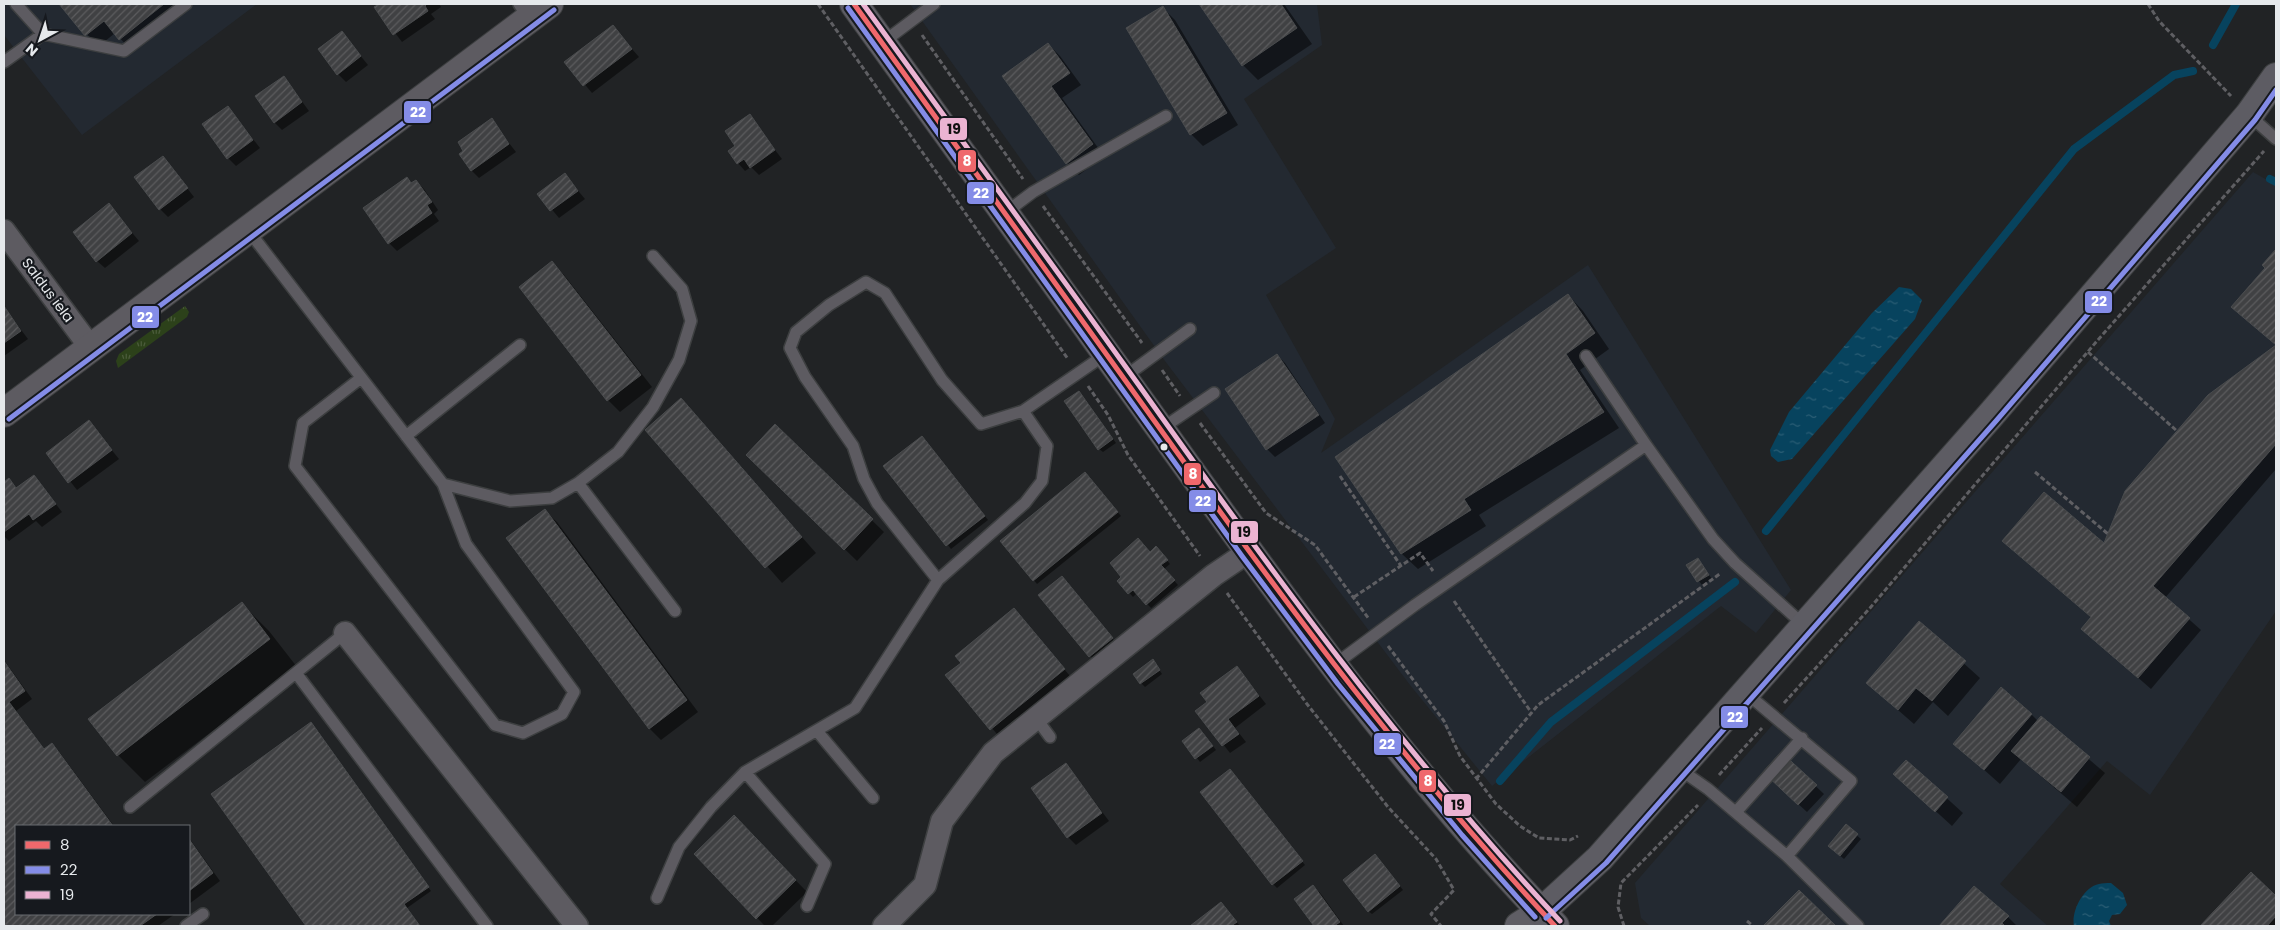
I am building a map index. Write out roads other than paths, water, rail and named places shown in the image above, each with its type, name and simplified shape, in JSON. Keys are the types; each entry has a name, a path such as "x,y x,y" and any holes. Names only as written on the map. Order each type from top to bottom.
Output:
{"main road":[{"path":"854,4 1248,552 1333,666 1468,830 1538,921 1600,858 1990,416 2249,115 2276,77"}],"street":[{"path":"4,413 248,230 532,9"},
{"name":"Saldus iela","path":"4,231 91,348"},
{"path":"884,926 925,886 942,821 993,753 1214,575 1248,552"},
{"path":"345,634 576,926"}],"lane":[{"path":"16,4 43,34 124,51 186,4"},
{"path":"882,43 934,4"},
{"path":"4,62 43,34"},
{"path":"2249,115 2276,139"},
{"path":"1005,213 1033,192 1166,116"},
{"path":"248,230 443,484 466,544 574,692 562,714 523,733 495,725 295,466 303,422 361,378"},
{"path":"443,484 510,500 552,498 578,483 618,452 653,407 679,360 691,321 682,289 653,256"},
{"path":"938,580 877,503 864,479 853,446 805,377 790,348 796,332 829,305 866,282 885,293 942,380 981,424 1023,412 1106,354"},
{"path":"1123,378 1190,329"},
{"path":"406,436 520,345"},
{"path":"1586,356 1713,539 1735,563 1805,626"},
{"path":"1161,430 1214,393"},
{"path":"657,898 679,848 711,807 745,772 855,708 938,580 1026,503 1042,481 1047,446 1023,412"},
{"path":"1333,666 1443,585 1646,445"},
{"path":"578,483 675,611"},
{"path":"130,807 345,634"},
{"path":"296,673 487,926"},
{"path":"1746,692 1851,781 1787,856"},
{"path":"1036,718 1050,737"},
{"path":"817,731 873,798"},
{"path":"1736,812 1802,738"},
{"path":"1678,768 1708,789 1787,856 1858,926"},
{"path":"745,772 825,864 807,906"},
{"path":"186,926 203,914"}],"water":[{"path":"1899,287 1911,289 1922,300 1915,319 1792,459 1778,462 1771,456 1770,450 1789,412 1872,313"},
{"path":"2111,883 2123,893 2127,905 2120,914 2112,915 2109,921 2111,926 2074,926 2076,907 2083,895 2093,886"}],"waterway":[{"path":"2213,45 2236,4"},
{"path":"1766,531 2074,149 2174,75 2193,71"},
{"path":"2270,179 2276,182"},
{"path":"1500,781 1551,722 1735,582"}]}
